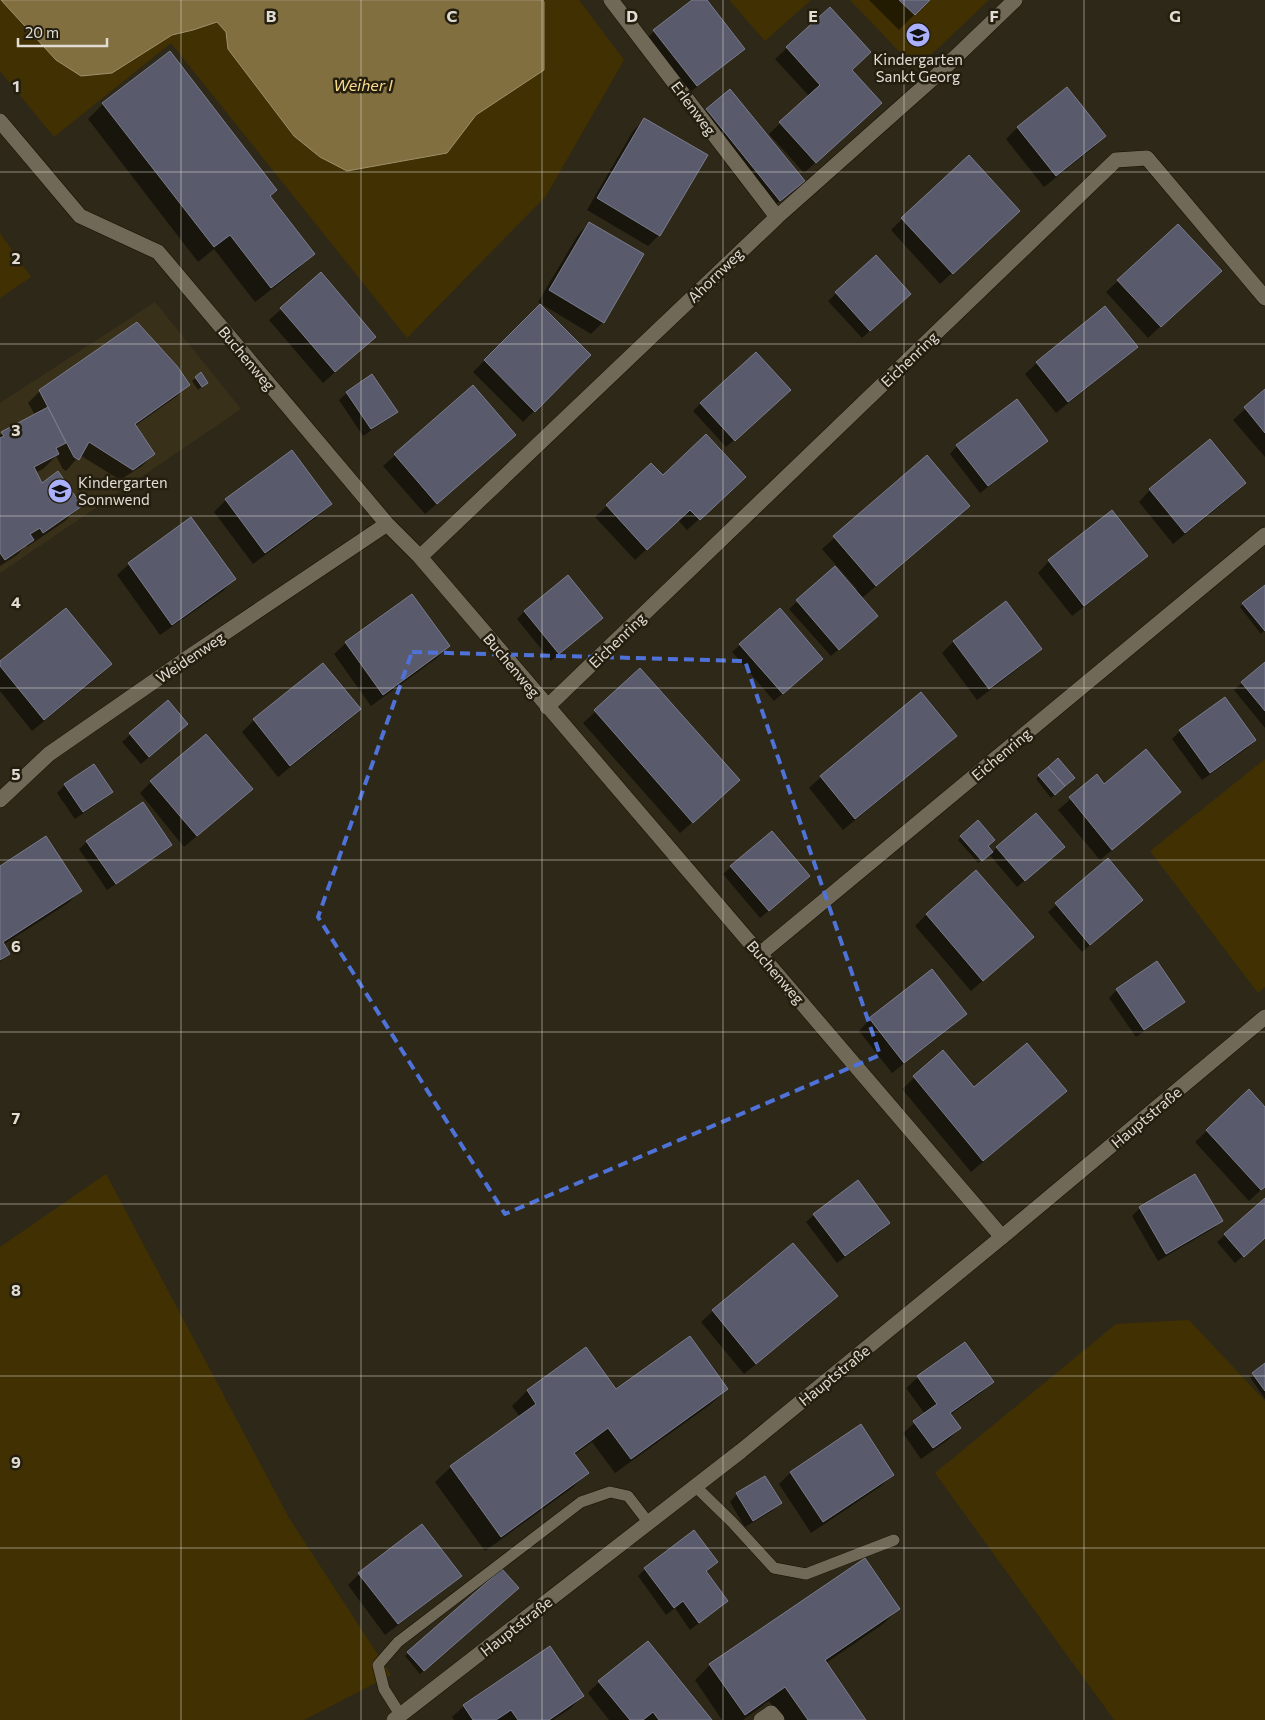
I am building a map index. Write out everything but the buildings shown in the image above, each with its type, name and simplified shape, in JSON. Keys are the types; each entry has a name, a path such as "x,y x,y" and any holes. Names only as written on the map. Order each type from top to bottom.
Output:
{"street":[{"name":"Erlenweg","path":"611,0 777,217"},
{"name":"Ahornweg","path":"420,556 777,217 938,74 1015,0"},
{"name":"Buchenweg","path":"0,121 80,216 158,252 387,524 420,556 547,707 1002,1237"},
{"name":"Eichenring","path":"547,707 1116,160 1147,158 1265,298"},
{"name":"Weidenweg","path":"0,800 49,754 387,524"},
{"name":"Eichenring","path":"760,954 1265,535"},
{"name":"Hauptstraße","path":"400,1718 741,1451 1265,1018"},
{"path":"761,1720 771,1713 777,1720"}],"lane":[{"path":"695,1486 732,1522 774,1568 806,1574 894,1540"},
{"path":"400,1718 384,1689 378,1665 398,1642 581,1502 610,1492 628,1496 648,1522"}],"highlighted area":[{"path":"412,652 745,661 880,1055 505,1214 318,917"}],"shaded area":[{"path":"0,0 579,0 624,60 546,196 407,338 171,43 54,137 0,71"},
{"path":"729,0 811,0 765,41"},
{"name":"Kindergarten Sankt Georg","path":"850,0 989,0 916,69"},
{"path":"0,233 31,277 0,298"},
{"name":"Kindergarten Sonnwend","path":"155,302 241,409 0,573 0,403"},
{"path":"1265,759 1265,987 1258,993 1150,851"},
{"path":"106,1174 289,1518 391,1675 304,1720 0,1720 0,1247"},
{"path":"1189,1320 1265,1401 1265,1720 1114,1720 935,1473 1116,1324"}],"water":[{"name":"Weiher I","path":"1,0 543,0 544,70 476,115 447,153 347,171 320,157 294,136 228,49 226,32 217,22 172,35 112,73 81,76 56,60"}],"place":[{"name":"Kindergarten Sankt Georg","path":"918,35"},
{"name":"Kindergarten Sonnwend","path":"60,491"}]}
